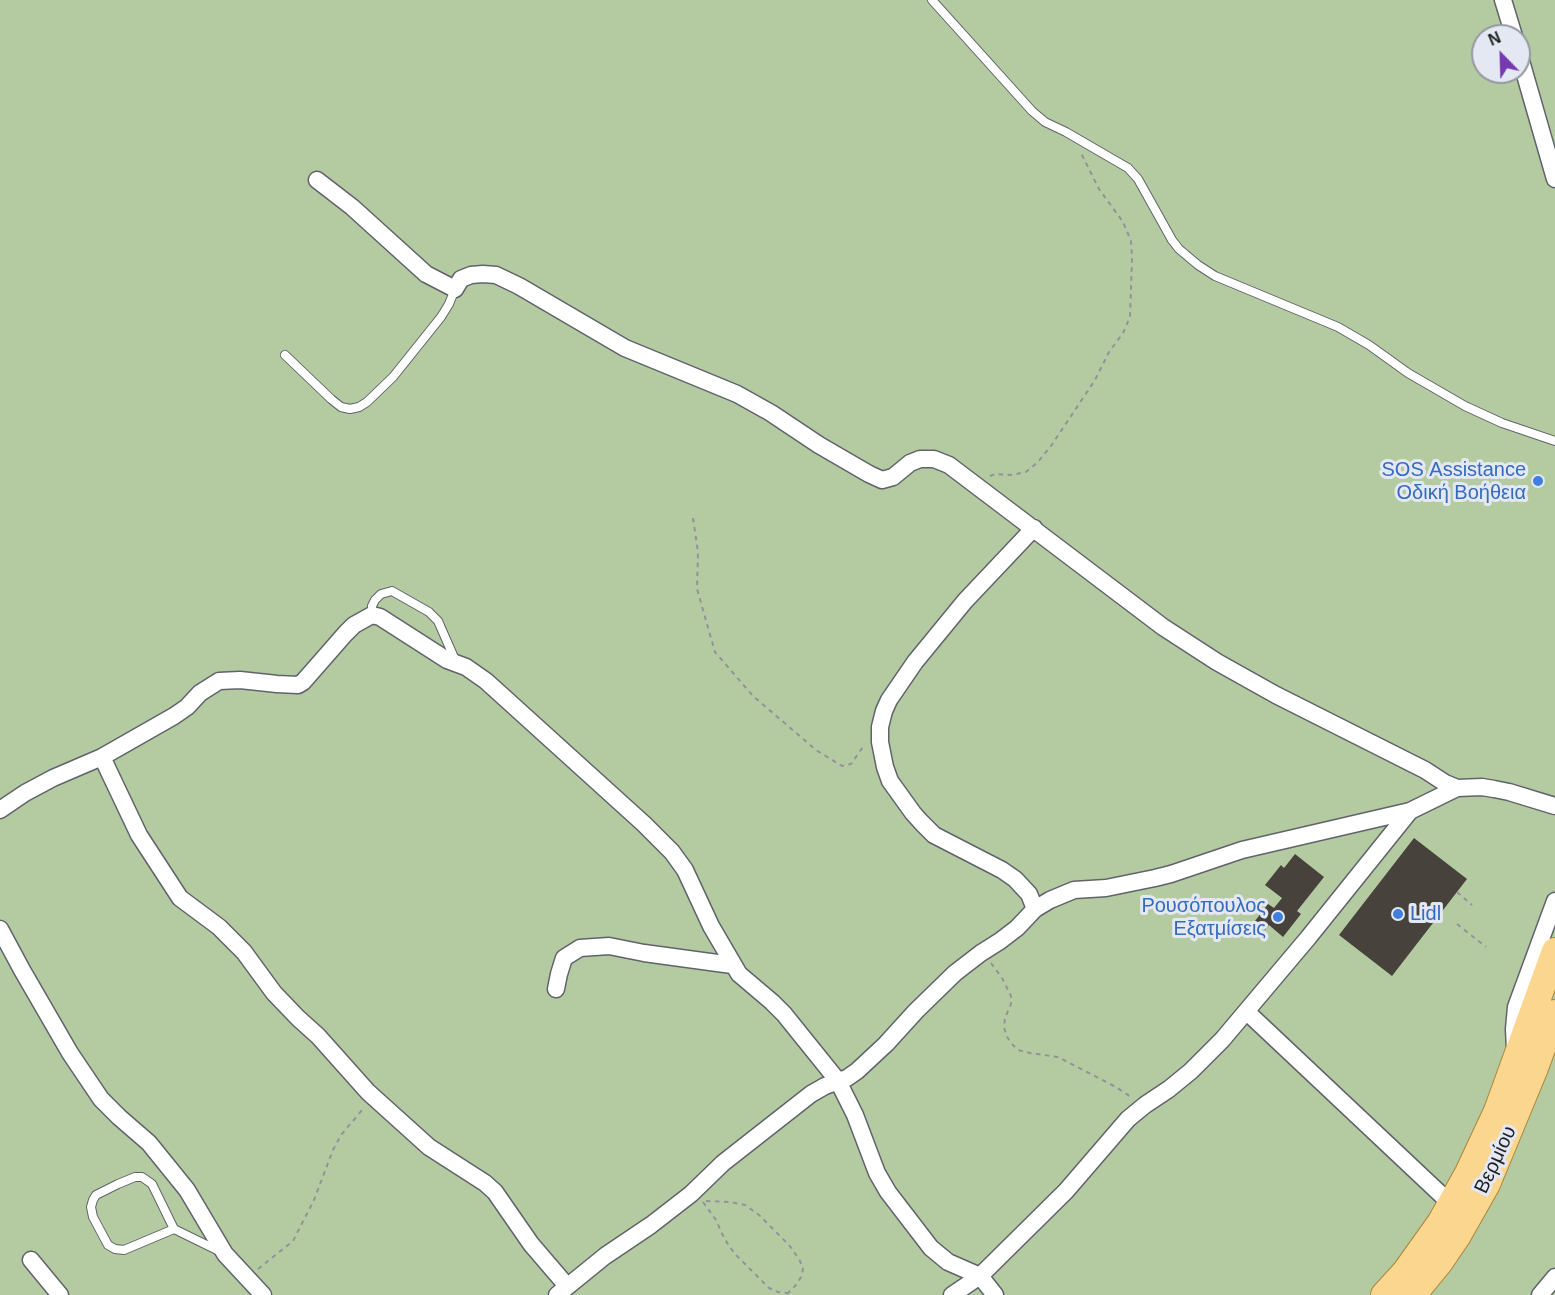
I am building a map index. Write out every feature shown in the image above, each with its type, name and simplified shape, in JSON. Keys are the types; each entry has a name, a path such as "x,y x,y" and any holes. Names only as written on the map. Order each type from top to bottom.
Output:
{"main road":[{"name":"Βερμίου","path":"1384,1295 1405,1272 1440,1224 1468,1173 1497,1111 1555,951"},
{"name":"Βερμίου","path":"1413,1295 1457,1237 1487,1184 1531,1079 1555,1013"}],"street":[{"path":"1503,0 1510,24"},
{"path":"1528,84 1555,179"},
{"path":"317,180 352,207 426,274 455,289 461,279 471,275 496,275 625,348 737,394 771,413 819,445 882,480 893,477 910,463 920,459 934,459 949,465 1163,627 1217,662 1457,788"},
{"path":"1034,528 965,601 915,663 889,700 880,727 879,742 890,781 913,813 934,835 1015,879 1029,894 1035,909"},
{"path":"0,810 25,793 102,757 174,716 187,707 200,693 219,681 240,680 298,685 360,621 372,615 380,617 447,660 466,667 486,681 672,852 685,870 732,965 745,980 784,1014 838,1081 855,1115 877,1173 888,1192 931,1248 948,1262 980,1276 995,1295"},
{"path":"102,757 139,835 180,898 219,927 244,952 274,993 318,1036 368,1092 429,1147 485,1183 495,1192 562,1291 605,1256 691,1194 723,1163 812,1094 857,1071 955,973 1000,942 1035,909 1050,900 1074,890 1137,883 1242,850 1410,811 1457,788 1482,787 1509,792 1555,806"},
{"path":"952,1295 980,1276 1066,1191 1128,1119 1191,1071 1247,1012 1410,811"},
{"name":"Βερμίου","path":"1516,1060 1514,1029 1516,1007 1555,901"},
{"path":"0,929 90,1084 101,1099 149,1143 187,1190 225,1254 263,1295"},
{"path":"556,989 564,958 580,948 609,946 732,965"},
{"path":"1247,1012 1451,1204"},
{"path":"31,1260 60,1295"},
{"path":"1540,1295 1555,1277"}],"lane":[{"path":"932,0 1032,111 1045,122 1076,137 1128,168 1138,179 1179,249 1215,276 1338,327 1369,345 1408,373 1465,406 1503,423 1555,441"},
{"path":"285,355 341,407 350,409 359,407 393,377 441,317 455,289"},
{"path":"372,615 375,600 381,594 392,591 429,612 438,621 456,663"},
{"path":"174,1229 124,1250 114,1248 108,1245 93,1217 91,1207 96,1195 135,1177 142,1177 152,1184 174,1229 225,1254"}],"path":[{"path":"974,483 995,474 1011,475 1026,472 1038,462 1095,380 1109,352 1123,333 1130,316 1131,241 1123,222 1089,171 1076,137"},
{"path":"693,518 698,552 697,589 715,652 753,696 816,750 842,766 851,764 870,736 880,727"},
{"path":"1457,892 1472,905"},
{"path":"1457,924 1486,946"},
{"path":"981,953 1002,978 1011,996 1004,1027 1011,1044 1018,1050 1058,1057 1145,1105"},
{"path":"251,1282 260,1267 293,1240 314,1200 333,1150 341,1135 366,1106 368,1092"},
{"path":"713,1200 745,1205 759,1215 789,1245 803,1268 797,1284 787,1294 769,1288 734,1253 716,1220 702,1201 713,1200"}],"green space":[{"path":"0,0 1555,0 1555,1295 0,1295"}],"building":[{"name":"Lidl","path":"1414,838 1467,879 1392,976 1339,935"},
{"path":"1295,854 1324,877 1297,911 1301,914 1283,937 1269,925 1265,930 1255,921 1268,904 1274,908 1282,898 1265,885 1281,865 1284,868"}],"place":[{"name":"SOS Assistance Οδική Βοήθεια","path":"1538,481"},
{"name":"Lidl","path":"1398,914"},
{"name":"Ρουσόπουλος Εξατμίσεις","path":"1278,917"}]}
